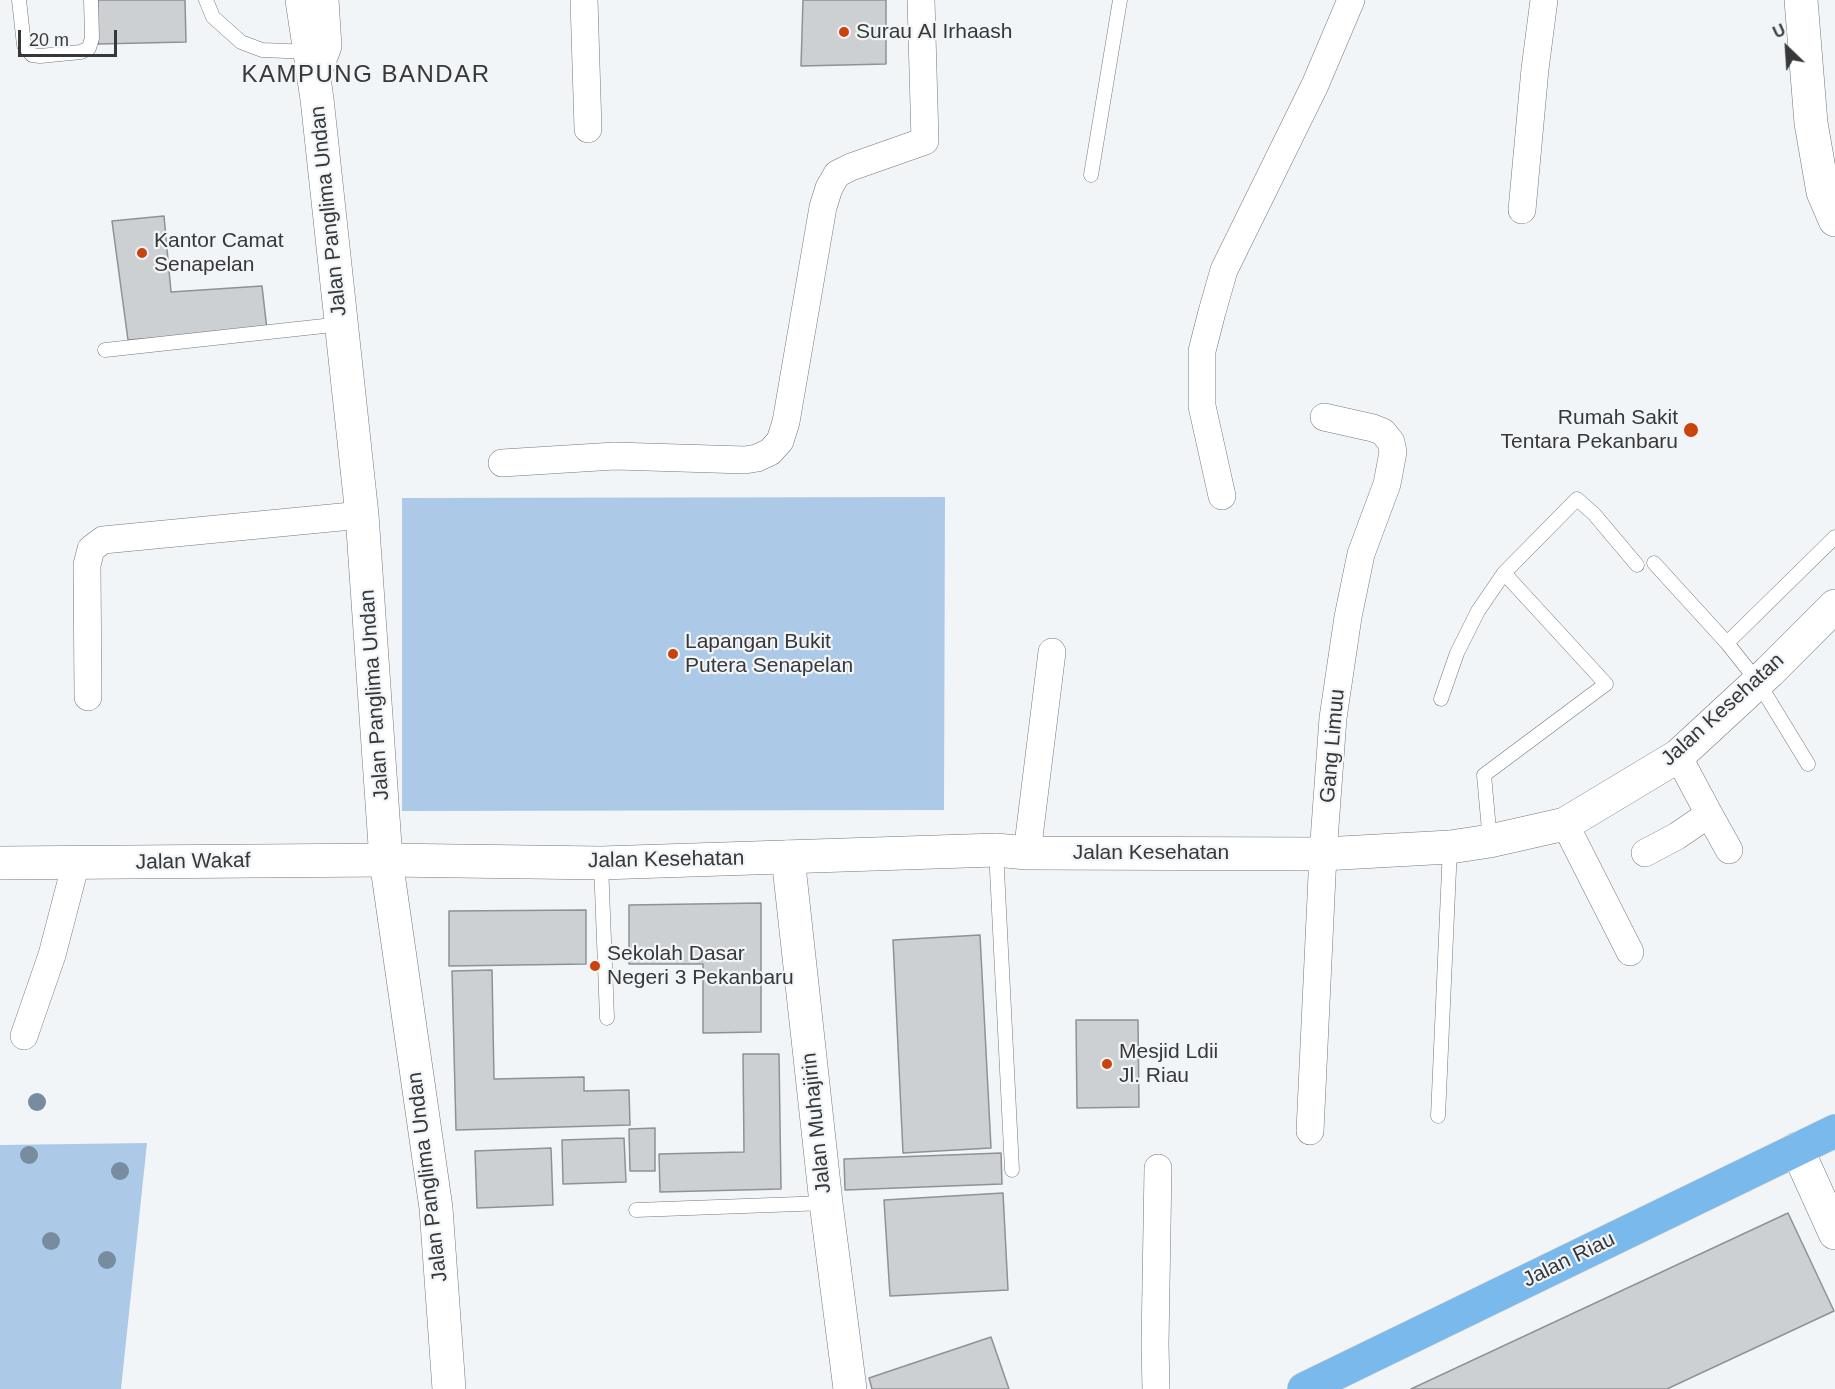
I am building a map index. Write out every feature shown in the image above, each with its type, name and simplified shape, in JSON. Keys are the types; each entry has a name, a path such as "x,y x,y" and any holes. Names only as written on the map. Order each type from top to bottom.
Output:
{"main road":[{"name":"Jalan Riau","path":"1304,1389 1835,1131"}],"street":[{"name":"Jalan Panglima Undan","path":"302,0 312,63 362,515 387,860 436,1208 449,1389"},
{"path":"312,63 325,46 322,0"},
{"path":"584,0 588,129"},
{"path":"502,463 615,456 745,460 770,452 780,441 786,422 829,188 837,174 851,167 925,141 921,0"},
{"path":"1221,496 1202,406 1202,351 1212,312 1224,270 1315,85 1352,0"},
{"path":"1522,210 1544,0"},
{"path":"1801,0 1811,123 1823,192 1835,220"},
{"name":"Gang Limuu","path":"1310,1131 1323,854 1333,718 1348,617 1361,554 1387,484 1393,452 1391,442 1383,432 1324,417"},
{"path":"88,697 87,565 91,549 103,540 362,515"},
{"name":"Jalan Kesehatan","path":"387,860 601,863 1011,851 1323,854 1450,847 1491,841 1565,824 1678,756 1834,608"},
{"path":"1011,851 1052,652"},
{"path":"1678,756 1729,850"},
{"path":"1645,853 1677,836 1709,814"},
{"path":"1565,824 1630,952"},
{"name":"Jalan Muhajirin","path":"788,857 826,1203 850,1389"},
{"name":"Jalan Wakaf","path":"0,863 387,860"},
{"path":"24,1036 52,955 76,863"},
{"path":"1797,1149 1835,1233"},
{"path":"1156,1389 1158,1168"}],"lane":[{"path":"19,0 24,45 32,55 40,56 81,52 89,48 92,38 91,0"},
{"path":"206,0 213,17 241,42 312,63"},
{"path":"1091,175 1120,0"},
{"path":"105,350 342,324"},
{"path":"1442,699 1457,653 1478,611 1504,573 1577,499 1594,514 1636,565"},
{"path":"1727,643 1835,537"},
{"path":"1654,563 1727,643 1758,682 1808,764"},
{"path":"1491,841 1484,775 1606,684 1504,573"},
{"path":"1438,1116 1450,847"},
{"path":"1011,851 1012,1170"},
{"path":"601,863 607,1018"},
{"path":"636,1210 826,1203"}],"shaded area":[{"name":"Lapangan Bukit Putera Senapelan","path":"945,497 944,810 402,811 402,498"},
{"path":"147,1143 121,1389 0,1389 0,1145"}],"building":[{"path":"98,0 185,0 186,42 98,44"},
{"name":"Surau Al Irhaash","path":"803,0 886,0 886,64 801,66"},
{"name":"Kantor Camat Senapelan","path":"164,216 171,292 262,286 267,330 128,340 112,221"},
{"path":"761,903 761,1032 703,1033 703,964 629,964 629,905"},
{"path":"586,910 586,964 449,966 449,911"},
{"path":"980,935 991,1148 903,1153 893,940"},
{"path":"492,970 494,1079 584,1077 584,1091 629,1090 630,1125 456,1130 452,971"},
{"name":"Mesjid Ldii Jl. Riau","path":"1076,1020 1138,1020 1139,1107 1077,1108"},
{"path":"743,1054 779,1054 781,1189 660,1192 659,1154 744,1152"},
{"path":"655,1128 655,1171 630,1171 629,1129"},
{"path":"624,1138 626,1182 563,1184 562,1140"},
{"path":"551,1148 553,1205 477,1208 475,1151"},
{"path":"1001,1153 1002,1184 845,1190 844,1159"},
{"path":"1003,1193 1008,1290 890,1296 884,1200"},
{"path":"1788,1213 1834,1311 1667,1389 1411,1389"},
{"path":"991,1337 1009,1389 872,1389 869,1378"}],"place":[{"name":"Surau Al Irhaash","path":"844,32"},
{"name":"Kantor Camat Senapelan","path":"142,253"},
{"name":"Rumah Sakit Tentara Pekanbaru","path":"1691,430"},
{"name":"Lapangan Bukit Putera Senapelan","path":"673,654"},
{"name":"Sekolah Dasar Negeri 3 Pekanbaru","path":"595,966"},
{"name":"Mesjid Ldii Jl. Riau","path":"1107,1064"}],"district":[{"name":"KAMPUNG BANDAR","path":"366,75"}]}
